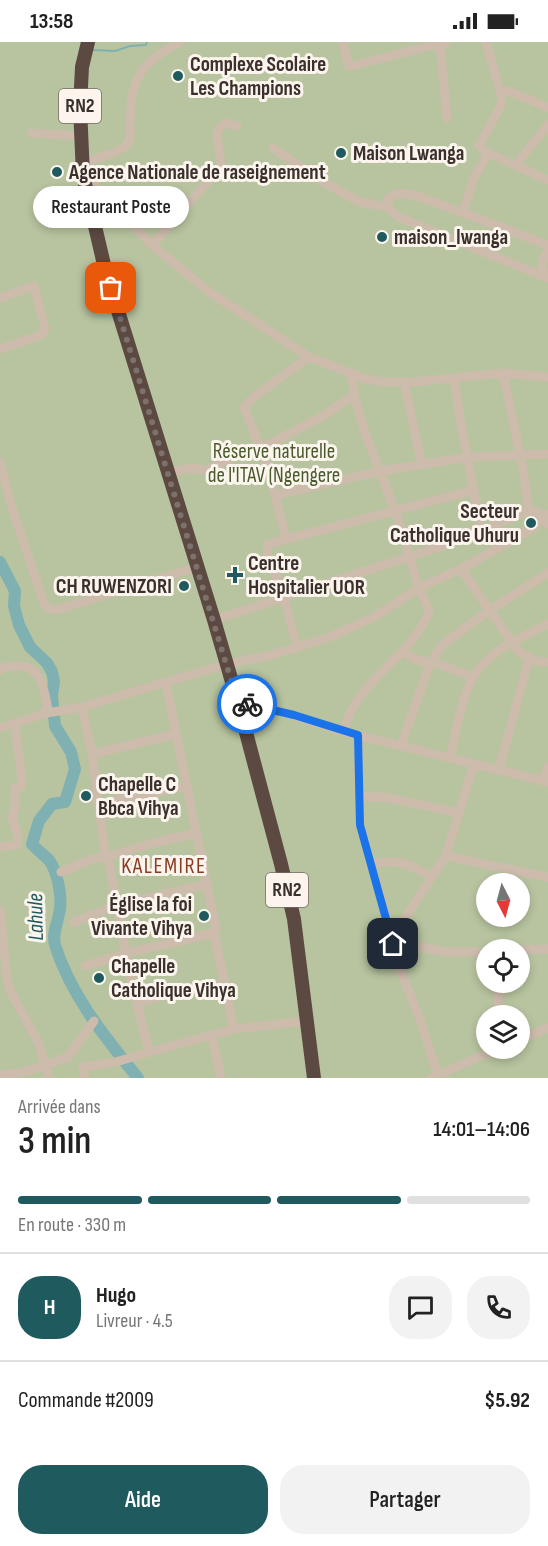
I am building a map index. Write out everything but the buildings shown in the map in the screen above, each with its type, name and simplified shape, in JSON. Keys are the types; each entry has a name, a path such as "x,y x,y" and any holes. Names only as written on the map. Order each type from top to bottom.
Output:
{"highway":[{"name":"RN2","path":"88,42 82,67 83,169 105,270 239,706 294,919 314,1078"}],"street":[{"path":"180,42 155,58 138,75 131,97 130,138 124,147 83,169 152,245 208,291 309,357 352,374 383,382 503,373 548,377"},
{"path":"343,42 348,65 351,66 443,43 447,118"},
{"path":"486,42 502,98 500,107 479,146 488,153 548,180"},
{"path":"501,91 508,91 548,107"},
{"path":"152,245 200,190 219,172 221,165 219,128 227,123 237,126"},
{"path":"517,167 521,158 548,125"},
{"path":"31,133 81,136"},
{"path":"273,148 323,182 360,202 388,207 398,217 407,221 547,277"},
{"path":"463,212 474,178 488,153"},
{"path":"388,207 388,199 393,194 403,193 463,212 548,245"},
{"path":"547,277 542,266 543,258 548,251"},
{"path":"0,298 34,286 45,328 41,335 0,349"},
{"path":"286,538 262,448 244,407 255,396 309,357"},
{"path":"503,373 529,510"},
{"path":"344,732 351,711 361,693 402,651 424,623 429,611 365,433 354,395 352,374"},
{"path":"454,378 459,419 469,457 481,529"},
{"path":"404,382 422,465"},
{"path":"262,448 315,420 354,395"},
{"path":"168,473 188,468 207,470 251,449"},
{"path":"276,495 380,471 469,457 548,454"},
{"path":"0,462 12,508 44,603 48,608 56,610 197,567"},
{"path":"297,648 284,597 266,549 268,543 474,490"},
{"path":"0,728 166,684 226,664 297,648 330,637 374,617 419,588 461,569 535,527 546,518 538,512 529,510 445,545 214,620"},
{"path":"461,569 518,651 530,659 543,663 548,662"},
{"path":"401,746 430,663 442,645 490,610 548,573"},
{"path":"450,758 473,677 485,662 512,643 548,624"},
{"path":"402,651 413,658 473,677"},
{"path":"499,769 530,659"},
{"path":"0,670 9,666 31,668 42,682 48,710 45,711 46,714"},
{"path":"166,684 208,884 216,929 214,933 234,1029"},
{"path":"239,706 248,704 270,708 344,732 545,782 548,767"},
{"path":"82,707 92,754 105,852 108,857 137,1004 149,1052"},
{"path":"0,847 17,845 18,835 12,817 15,809 15,788 21,787 22,780 15,725"},
{"path":"92,754 176,734"},
{"path":"358,735 360,825 392,941 403,977 420,1019 435,1077 476,1058"},
{"path":"392,941 446,855 474,764"},
{"path":"99,804 187,786"},
{"path":"359,796 385,797 459,813"},
{"path":"61,872 94,858 108,857 196,833"},
{"path":"446,855 548,878"},
{"path":"370,864 393,860 431,876"},
{"path":"74,922 117,905 208,884"},
{"path":"0,910 1,949 7,980 39,1044 49,1078"},
{"path":"85,966 127,953 214,933"},
{"path":"392,941 447,952 476,952"},
{"path":"530,950 548,949"},
{"path":"0,984 11,992"},
{"path":"137,1004 173,992 226,984"},
{"path":"0,1075 24,1072 68,1057 94,1021"},
{"path":"85,1078 83,1067 116,1062 234,1029 308,1022"},
{"path":"530,1035 548,1028"},
{"path":"212,1036 221,1078"}],"green space":[{"name":"Réserve naturelle de l'ITAV (Ngengere","path":"0,42 548,42 548,1078 0,1078"}],"waterway":[{"path":"92,50 115,51 130,46 146,45 147,42"},
{"name":"Lahule","path":"0,562 15,591 14,606 19,625 30,647 47,663 52,672 55,726 71,752 75,769 65,802 52,804 39,821 32,844 49,860 57,879 60,901 54,933 55,945 70,982 80,999 101,1031 138,1078"}],"way so far":[{"path":"111,288 239,706 247,704"}],"place":[{"name":"Complexe Scolaire Les Champions","path":"178,76"},
{"name":"Maison Lwanga","path":"341,153"},
{"name":"Agence Nationale de raseignement","path":"57,172"},
{"name":"maison_lwanga","path":"382,237"},
{"name":"Restaurant Poste","path":"111,288"},
{"name":"Secteur Catholique Uhuru","path":"531,523"},
{"name":"Centre Hospitalier UOR","path":"235,575"},
{"name":"CH RUWENZORI","path":"184,586"},
{"name":"Chapelle C Bbca Vihya","path":"86,796"},
{"name":"Église la foi Vivante Vihya","path":"204,916"},
{"name":"Chapelle Catholique Vihya","path":"99,978"}],"district":[{"name":"KALEMIRE","path":"164,866"}],"route":[{"path":"247,704 270,708 358,735 360,825 393,944"}]}
